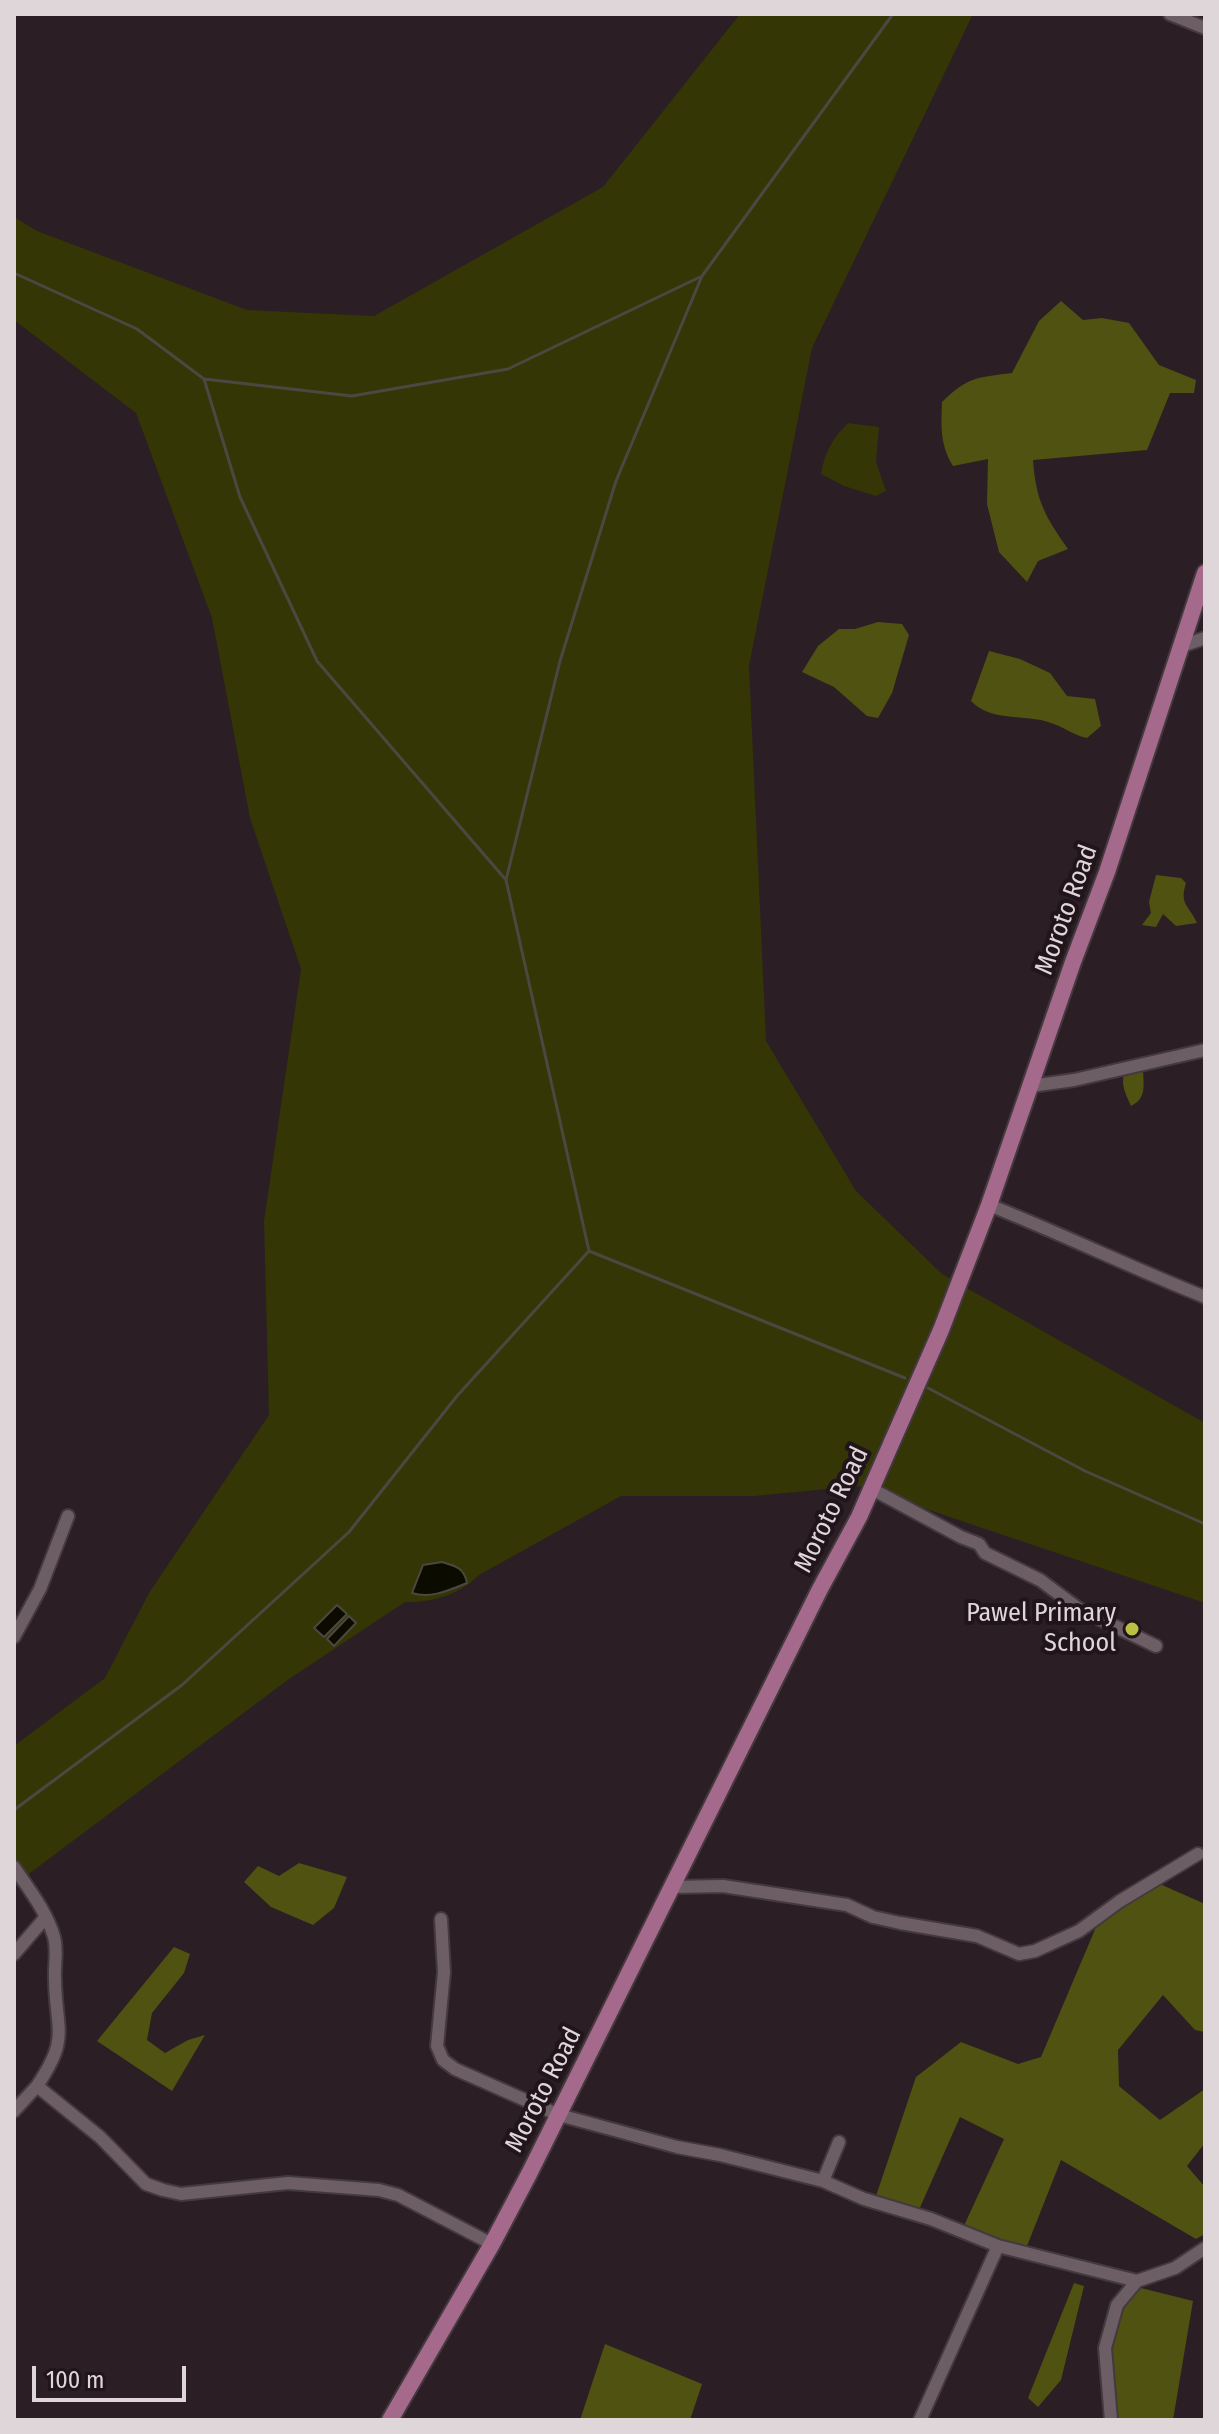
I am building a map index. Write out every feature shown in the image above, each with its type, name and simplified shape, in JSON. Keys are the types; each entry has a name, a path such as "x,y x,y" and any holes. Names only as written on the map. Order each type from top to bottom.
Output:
{"main road":[{"name":"Moroto Road","path":"390,2420 492,2244 559,2115 872,1489 941,1330 989,1205 1107,872 1205,573"}],"street":[{"path":"1170,14 1205,28"},
{"path":"1182,646 1205,638"},
{"path":"1031,1086 1074,1080 1205,1050"},
{"path":"989,1205 1205,1297"},
{"path":"872,1489 979,1544 985,1553 1040,1580 1079,1609 1156,1646"},
{"path":"14,1637 40,1589 68,1516"},
{"path":"672,1887 723,1886 847,1905 886,1920 977,1936 1019,1954 1035,1951 1079,1931 1120,1901 1198,1854"},
{"path":"14,1867 54,1933 59,2041 52,2063 37,2086 14,2111"},
{"path":"14,1954 45,1918"},
{"path":"441,1919 444,1954 438,2024 439,2055 455,2069 559,2115 677,2147 823,2181 864,2199 931,2219 998,2246 1137,2281"},
{"path":"37,2086 100,2137 146,2184 163,2190 181,2194 288,2183 379,2190 398,2195 492,2244"},
{"path":"823,2181 839,2142"},
{"path":"920,2420 998,2246"},
{"path":"1111,2420 1105,2348 1117,2305 1137,2281 1175,2268 1205,2248"}],"shaded area":[{"path":"740,14 973,14 812,348 749,666 766,1041 856,1191 942,1274 1205,1423 1205,1603 858,1486 754,1496 621,1496 479,1575 455,1592 436,1599 405,1602 289,1679 14,1885 14,1746 105,1678 149,1593 269,1415 264,1221 301,969 250,818 212,618 136,413 14,320 14,217 37,231 247,310 374,316 603,187"},
{"path":"1061,301 1083,320 1102,318 1129,323 1159,365 1196,380 1194,393 1170,393 1147,450 1033,460 1036,487 1043,508 1068,549 1038,561 1027,582 999,552 987,504 988,459 953,466 949,458 942,435 942,402 959,387 974,380 1012,373 1039,321"},
{"path":"848,423 879,427 876,462 886,491 876,496 844,486 821,474 830,446"},
{"path":"878,622 902,624 909,635 892,693 878,718 867,716 834,687 802,672 818,646 839,629 855,629"},
{"path":"989,651 1020,659 1050,673 1067,696 1095,699 1101,726 1087,738 1041,720 998,715 979,708 971,701"},
{"path":"1156,875 1181,878 1186,883 1184,901 1197,923 1176,926 1163,914 1156,927 1142,925 1151,913 1149,902"},
{"path":"1182,1055 1182,1063 1143,1071 1142,1096 1131,1106 1123,1084 1126,1069"},
{"path":"442,1562 459,1568 467,1583 433,1594 412,1593 423,1565"},
{"path":"337,1605 347,1614 324,1637 314,1628"},
{"path":"349,1616 356,1623 334,1646 327,1639"},
{"path":"299,1863 347,1877 334,1908 313,1925 271,1907 244,1882 258,1866 279,1876"},
{"path":"1153,1881 1205,1904 1205,2032 1195,2030 1163,1995 1118,2050 1119,2086 1160,2120 1205,2089 1205,2143 1187,2166 1205,2187 1205,2234 1196,2239 1061,2160 1025,2251 962,2230 1004,2139 960,2117 918,2212 876,2196 916,2077 961,2042 1018,2064 1041,2057 1099,1920"},
{"path":"174,1947 190,1954 184,1973 152,2013 147,2040 165,2053 188,2040 205,2035 172,2091 97,2041"},
{"path":"1074,2283 1084,2286 1061,2380 1038,2407 1028,2398"},
{"path":"1137,2287 1193,2301 1173,2420 1108,2420 1107,2333"},
{"path":"605,2344 702,2384 690,2420 580,2420"}],"waterway":[{"path":"589,1251 506,880 560,661 616,481 702,276 893,14"},
{"path":"14,273 137,329 204,379 240,497 317,661 506,880"},
{"path":"204,379 352,396 508,369 700,277"},
{"path":"589,1251 905,1378"},
{"path":"14,1810 182,1685 349,1532 457,1396 588,1252"},
{"path":"928,1388 1085,1471 1205,1524"}],"place":[{"name":"Pawel Primary School","path":"1132,1629"}]}
